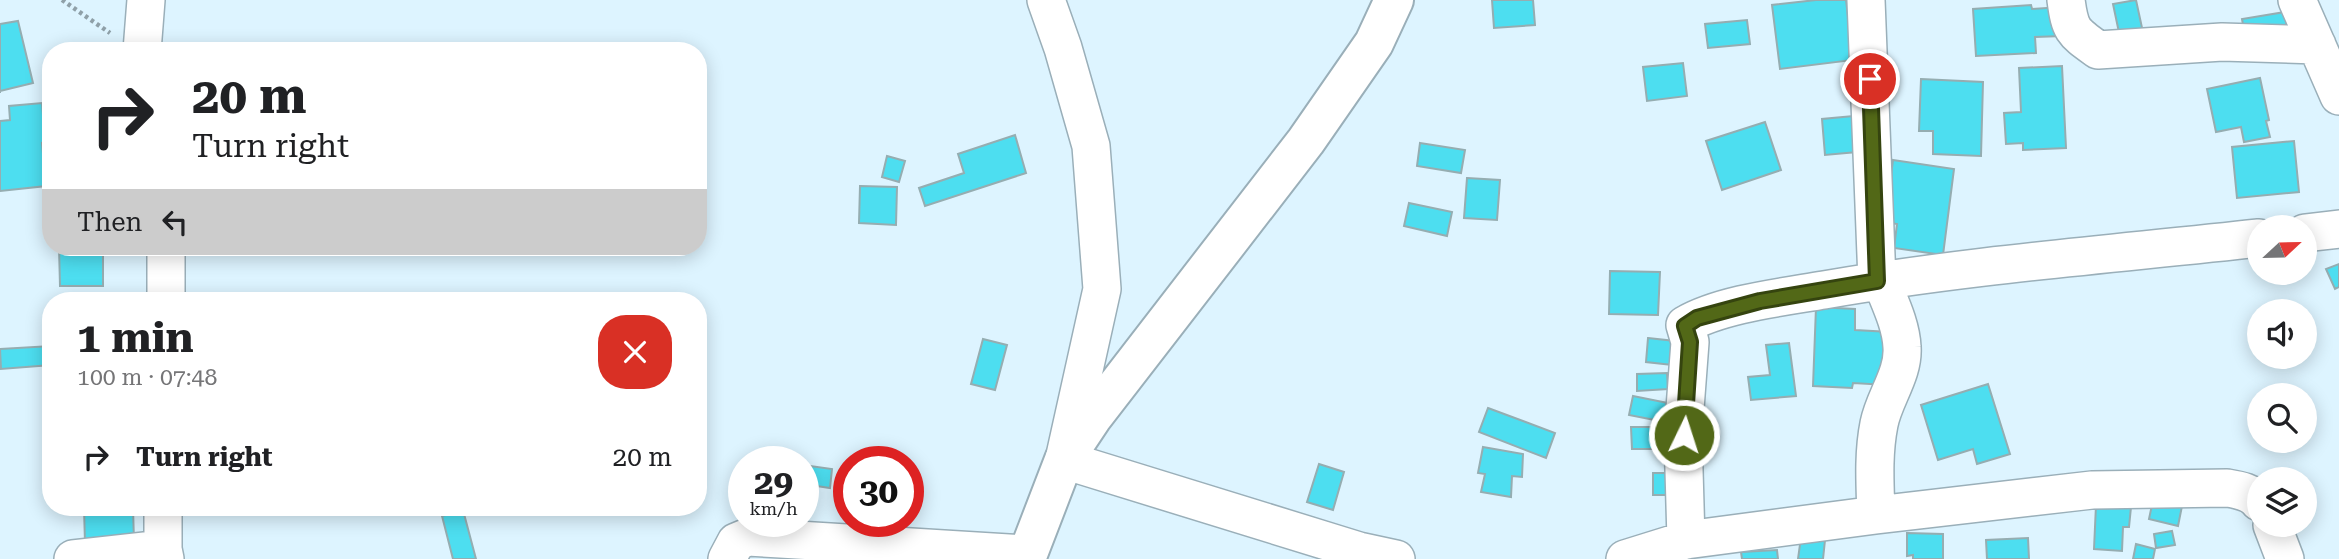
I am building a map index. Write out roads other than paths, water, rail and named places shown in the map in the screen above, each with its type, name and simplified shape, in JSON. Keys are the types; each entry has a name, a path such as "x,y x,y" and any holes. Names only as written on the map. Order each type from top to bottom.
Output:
{"street":[{"path":"130,42 146,0"},
{"path":"727,559 736,542 748,537 1026,556 1064,460 1102,289 1091,146 1063,48 1046,0"},
{"path":"1064,460 1092,418 1306,141 1374,43 1394,0"},
{"path":"1866,0 1879,281 1899,330 1902,347 1902,360 1879,421 1874,456 1876,515"},
{"path":"2066,0 2068,19 2074,33 2098,50 2222,41 2317,45"},
{"path":"2297,0 2339,96"},
{"path":"2317,232 2339,229"},
{"path":"1686,540 1684,435 1690,342 1685,326 1697,318 1760,301 1879,281 2247,239"},
{"path":"166,256 166,292"},
{"path":"1064,460 1359,551 1396,559"},
{"path":"1625,559 1686,540 2092,490 2227,488 2247,494"},
{"path":"73,559 164,554 163,516"},
{"path":"2277,537 2285,559"}]}
